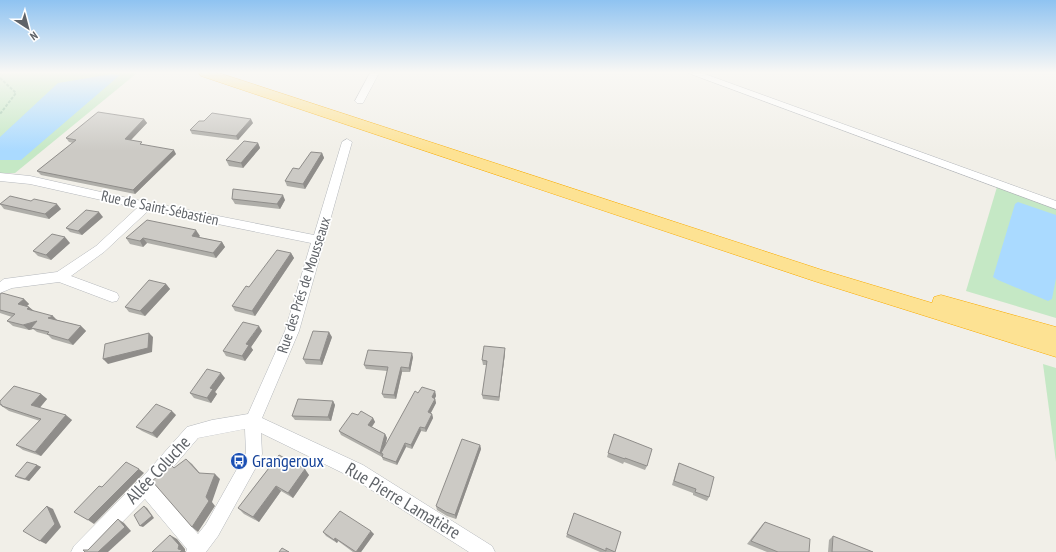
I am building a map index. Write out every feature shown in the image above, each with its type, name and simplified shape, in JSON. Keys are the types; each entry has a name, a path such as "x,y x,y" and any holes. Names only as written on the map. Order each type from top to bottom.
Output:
{"highway":[{"path":"281,99 906,304 1056,349"},
{"path":"308,99 620,201 951,305 1056,335"},
{"path":"906,304 978,332 1056,358"}],"street":[{"path":"763,99 1056,205"},
{"name":"Rue des Prés de Mousseaux","path":"197,550 212,530 254,454 253,421 292,331 347,142"},
{"name":"Rue de Saint-Sébastien","path":"0,177 30,180 146,206 319,240"},
{"path":"60,277 100,249 146,206"},
{"path":"0,288 8,283 60,277 112,297"},
{"name":"Allée Coluche","path":"80,552 144,486 193,432 212,427 253,421"},
{"name":"Rue Pierre Lamatière","path":"253,421 357,471 486,552"},
{"path":"144,486 197,550"}],"path":[{"path":"0,114 12,99"}],"green space":[{"path":"0,99 106,99 15,173 0,173"},
{"path":"997,187 1056,209 1056,318 966,291"},
{"path":"1043,364 1056,368 1056,462"}],"water":[{"path":"41,99 92,99 21,160 0,160 0,137"},
{"path":"1018,202 1056,215 1056,278 1052,299 1048,301 993,277 1015,204"}],"building":[{"path":"98,112 144,119 125,139 142,142 140,144 174,150 133,190 37,171 76,140 66,138"},
{"path":"212,113 251,119 236,136 190,130 199,121 204,121"},
{"path":"244,141 258,143 241,163 226,160"},
{"path":"311,152 322,153 303,184 285,181 293,168 299,169"},
{"path":"233,189 283,195 277,204 232,199"},
{"path":"10,196 31,201 34,199 57,204 45,214 0,204"},
{"path":"86,210 99,212 78,231 66,228"},
{"path":"147,220 196,230 192,236 222,242 213,253 143,238 140,241 126,238"},
{"path":"52,234 65,237 46,255 33,251"},
{"path":"277,250 291,253 252,311 232,306 246,286 249,287"},
{"path":"149,280 166,284 140,311 125,307"},
{"path":"2,293 24,299 18,304 29,307 27,309 53,316 48,318 81,326 68,340 47,334 49,332 31,328 37,321 23,325 7,321 15,314 0,310 0,294"},
{"path":"243,322 259,326 246,344 249,345 242,356 223,351"},
{"path":"313,331 329,332 320,360 303,359"},
{"path":"149,333 148,348 103,359 105,344"},
{"path":"484,346 505,348 499,397 482,395 487,361 482,360"},
{"path":"368,350 412,353 409,368 401,367 394,395 382,394 388,367 364,365"},
{"path":"207,369 221,373 210,388 213,389 207,398 190,393"},
{"path":"14,386 41,394 31,405 66,415 35,452 16,445 41,419 0,404 0,401"},
{"path":"422,387 435,391 432,397 435,399 428,412 432,414 425,428 420,427 411,445 405,443 396,462 382,457 383,454 381,453 415,391 418,393"},
{"path":"298,399 333,401 328,417 292,416"},
{"path":"156,404 172,411 152,433 136,427"},
{"path":"361,411 373,418 368,425 385,434 380,453 339,431 352,413 358,415"},
{"path":"614,434 652,449 647,466 608,453"},
{"path":"462,439 480,445 455,515 436,506"},
{"path":"279,455 305,469 288,493 276,486 253,517 238,508"},
{"path":"186,459 199,473 215,474 206,497 209,501 192,527 152,481 171,465 174,468"},
{"path":"27,462 37,465 25,479 15,476"},
{"path":"126,462 139,469 88,520 74,512 99,486 102,487"},
{"path":"679,463 714,477 709,497 695,492 696,489 674,481"},
{"path":"47,506 55,524 40,541 23,531"},
{"path":"144,506 152,516 140,526 134,515"},
{"path":"340,511 371,531 356,552 323,532"},
{"path":"574,513 621,532 615,552 606,548 606,551 567,534"},
{"path":"118,519 125,527 98,552 85,552 83,550 88,550"},
{"path":"765,522 810,539 809,552 778,552 751,541"},
{"path":"170,535 179,545 178,549 182,550 180,552 152,552"},
{"path":"833,536 873,552 832,552"},
{"path":"282,548 289,552 279,552"}],"place":[{"name":"Grangeroux","path":"239,461"}]}
